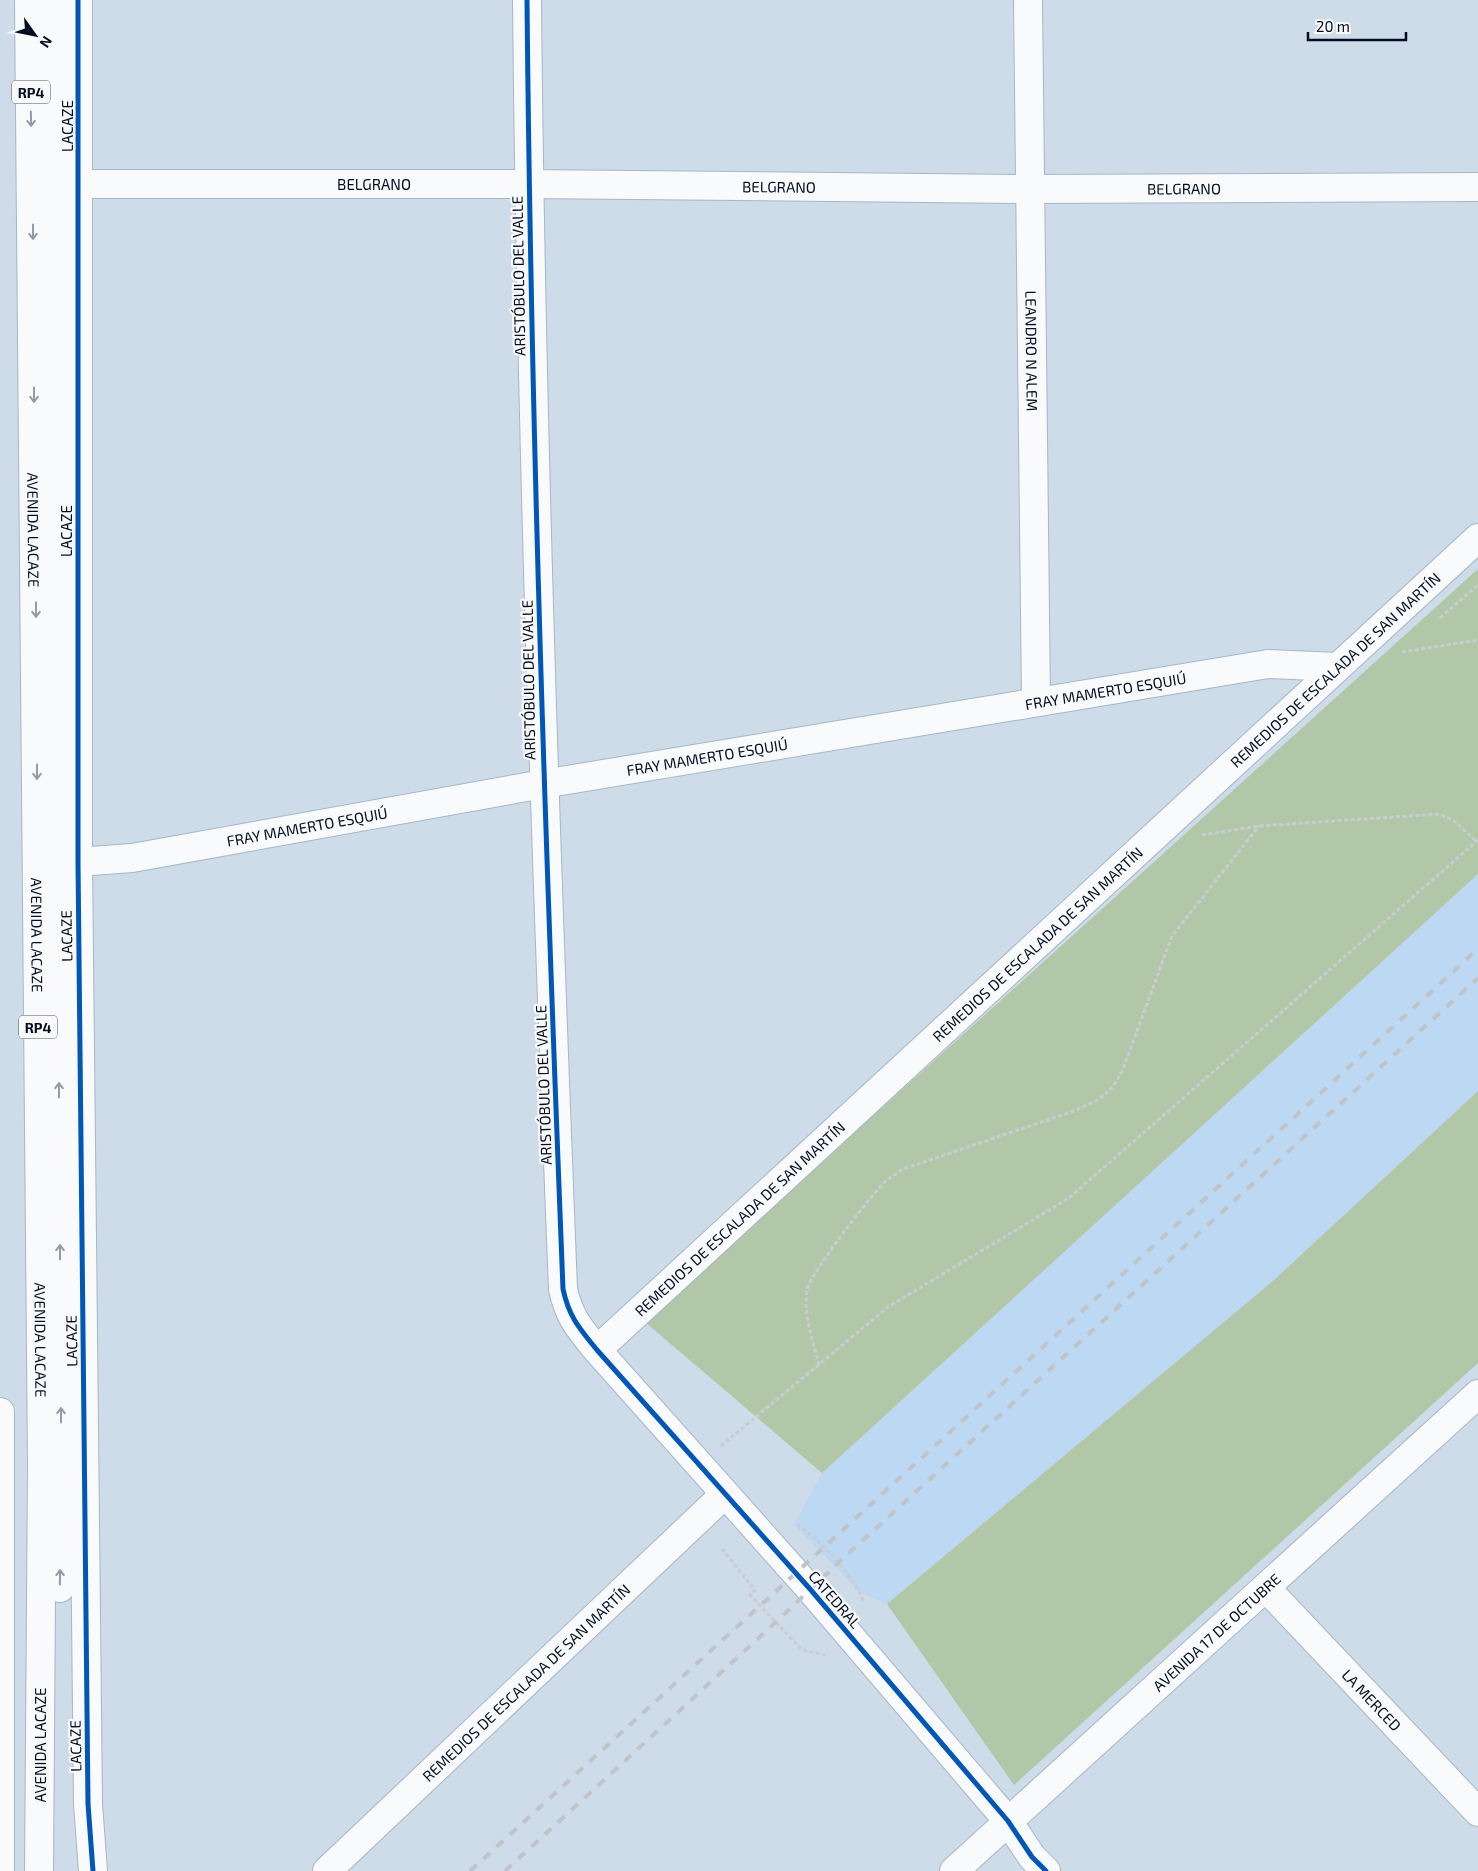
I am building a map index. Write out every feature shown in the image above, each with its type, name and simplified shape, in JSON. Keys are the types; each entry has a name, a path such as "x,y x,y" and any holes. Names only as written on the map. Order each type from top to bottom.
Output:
{"street":[{"name":"AVENIDA LACAZE","path":"29,0 56,184 39,1871"},
{"name":"AVENIDA LACAZE","path":"54,0 61,1452 57,1871"},
{"name":"LACAZE","path":"78,0 56,184 78,862 88,1804 93,1871"},
{"name":"ARISTÓBULO DEL VALLE","path":"527,0 528,184 543,784 563,1289 567,1308 574,1322 597,1350"},
{"name":"LEANDRO N ALEM","path":"1028,0 1036,701"},
{"name":"BELGRANO","path":"56,184 528,184 1030,189 1478,187"},
{"name":"REMEDIOS DE ESCALADA DE SAN MARTÍN","path":"597,1350 1478,538"},
{"name":"FRAY MAMERTO ESQUIÚ","path":"78,862 132,858 543,784 1036,701 1276,663 1337,667"},
{"name":"CATEDRAL","path":"597,1350 853,1639 1008,1821 1032,1857 1046,1871"},
{"name":"AVENIDA 17 DE OCTUBRE","path":"954,1871 1478,1394"},
{"path":"0,1412 0,1870"},
{"name":"REMEDIOS DE ESCALADA DE SAN MARTÍN","path":"327,1871 725,1494"},
{"name":"LA MERCED","path":"1266,1588 1478,1812"}],"path":[{"path":"1436,622 1478,585"},
{"path":"1408,646 1401,652 1478,640"},
{"path":"721,1446 888,1307 1069,1198 1477,841 1453,820 1439,814 1259,826 1198,835 1206,829"},
{"path":"819,1365 806,1308 807,1288 816,1270 874,1195 887,1180 903,1170 1074,1111 1101,1099 1115,1085 1123,1069 1172,936 1259,826"},
{"path":"714,1439 726,1453"},
{"path":"722,1550 755,1590 750,1595 802,1650 831,1656 872,1622 859,1592 824,1547 811,1534 794,1524"}],"shaded area":[{"path":"1478,874 1478,1091 1274,1280 887,1604 859,1592 794,1524 822,1473"}],"green space":[{"path":"1478,569 1478,874 822,1473 645,1322"},
{"path":"1478,1091 1478,1363 1014,1785 887,1604 1274,1280"}],"railway":[{"path":"470,1871 1478,949"},
{"path":"505,1871 838,1563 1478,978"}],"cycle path":[{"path":"78,0 78,862 88,1804 93,1871"},
{"path":"527,0 540,644 563,1289 565,1299 576,1322 597,1350 810,1589 1008,1821 1032,1857 1046,1871"}]}
